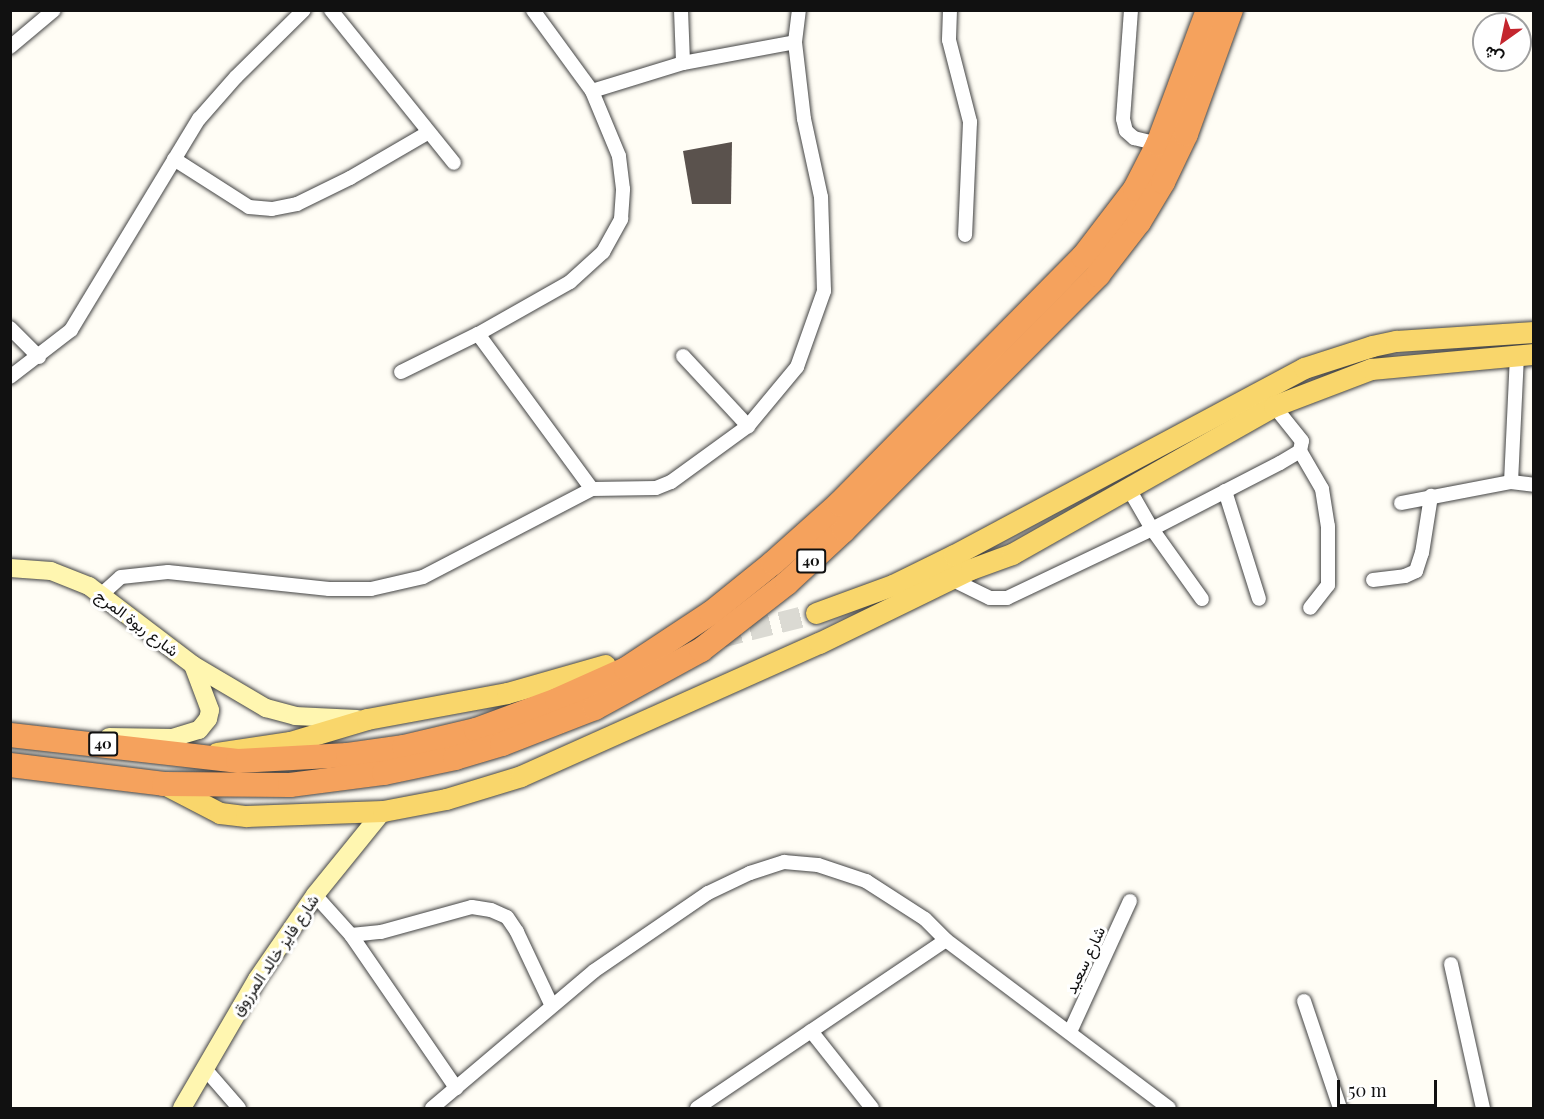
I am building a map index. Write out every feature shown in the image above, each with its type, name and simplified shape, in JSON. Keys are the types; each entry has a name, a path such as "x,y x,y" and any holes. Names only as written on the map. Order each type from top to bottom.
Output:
{"highway":[{"name":"40","path":"10,735 252,762 348,755 404,747 476,730 547,704 616,674 667,644 774,563 839,504 1083,257 1134,189 1158,144 1208,10"},
{"name":"40","path":"10,765 165,784 245,786 337,781 455,758 502,744 595,708 709,644 788,583 844,531 1098,275 1139,222 1163,182 1186,134 1231,10"}],"main road":[{"path":"816,613 893,585 954,555 1304,368 1372,345 1396,341 1533,332"},
{"path":"165,784 220,813 246,816 383,811 446,799 521,776 562,760 819,643 951,579 1012,554 1274,406 1371,369 1525,354"},
{"path":"196,756 290,742 368,719 507,693 604,665"}],"street":[{"path":"10,47 54,10"},
{"path":"10,377 72,330 174,159 206,111 236,77 304,10"},
{"path":"331,10 454,163"},
{"path":"401,372 478,334 570,282 603,252 621,219 623,189 619,156 592,91 533,10"},
{"path":"681,10 683,63"},
{"path":"102,594 121,577 171,572 329,589 371,589 423,577 592,489 656,488 671,482 748,426 797,367 824,291 821,197 804,119 795,42 799,10"},
{"path":"950,10 949,40 970,122 965,235"},
{"path":"1131,10 1123,119 1126,131 1134,138 1158,144"},
{"path":"592,91 683,63 795,42"},
{"path":"174,159 249,207 272,209 297,204 350,178 429,132"},
{"path":"10,328 39,357"},
{"path":"478,334 592,489"},
{"path":"1511,482 1525,354"},
{"path":"682,356 748,426"},
{"path":"1274,406 1302,441 1300,451 1322,489 1328,526 1328,585 1310,608"},
{"path":"951,579 990,598 1007,598 1152,529 1300,451"},
{"path":"1401,503 1511,482 1533,485"},
{"path":"1129,489 1152,529 1202,599"},
{"path":"1225,491 1259,599"},
{"path":"1373,580 1405,576 1416,570 1422,553 1431,496"},
{"name":"شارع ربوة المرج","path":"10,568 51,571 69,576 102,594 193,665 266,708 295,716 368,719"},
{"name":"شارع ربوة المرج","path":"71,741 116,736 172,738 190,735 199,730 208,719 210,710 193,665"},
{"name":"شارع فايز خالد المرزوق","path":"182,1108 206,1070 252,986 315,895 383,811"},
{"path":"432,1108 551,1005 594,971 708,893 750,873 784,862 818,865 866,881 925,919 946,940 1169,1108"},
{"path":"315,895 351,935 456,1088"},
{"name":"شارع سعيد","path":"1070,1032 1130,901"},
{"path":"351,935 381,933 472,907 491,909 507,917 517,932 551,1005"},
{"path":"697,1108 946,940"},
{"path":"1451,964 1483,1108"},
{"path":"1304,1001 1340,1108"},
{"path":"811,1031 872,1108"},
{"path":"206,1070 239,1108"}],"building":[{"path":"732,142 731,204 692,204 683,151"}],"tunnel":[{"path":"720,637 816,613"}]}
